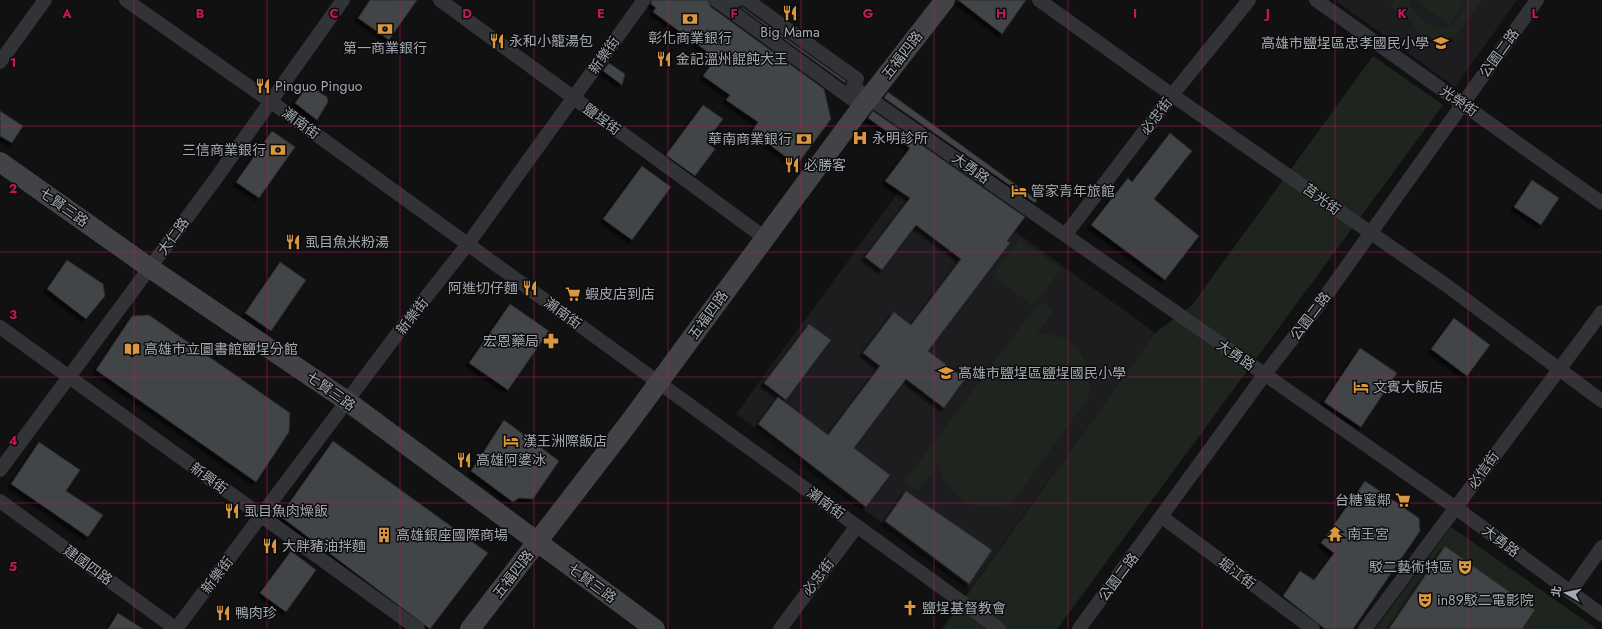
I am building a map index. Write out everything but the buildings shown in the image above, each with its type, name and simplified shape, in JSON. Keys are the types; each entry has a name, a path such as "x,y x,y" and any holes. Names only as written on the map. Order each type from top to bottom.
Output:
{"street":[{"path":"0,62 45,0"},
{"name":"瀨南街","path":"126,0 270,101 999,629"},
{"name":"大仁路","path":"0,470 150,268 343,0"},
{"name":"鹽埕街","path":"440,0 765,238"},
{"name":"新樂街","path":"176,629 347,401 468,244 644,0"},
{"path":"716,0 852,99 869,98 862,78 756,0"},
{"name":"大勇路","path":"747,0 857,80 853,86 869,98 1066,234 1240,358 1456,508 1602,615"},
{"name":"五福四路","path":"470,629 537,543 869,98 945,0"},
{"name":"莒光街","path":"1040,0 1172,95 1263,156 1370,233 1452,289 1558,370 1602,401"},
{"name":"必忠街","path":"1066,234 1172,95 1249,0"},
{"name":"光榮街","path":"1316,0 1602,203"},
{"name":"公園二路","path":"1079,629 1162,518 1265,374 1322,301 1537,0"},
{"name":"七賢三路","path":"0,162 150,268 347,401 655,629"},
{"name":"必信街","path":"1366,629 1602,312"},
{"name":"新興街","path":"0,327 418,629"},
{"name":"建國四路","path":"0,501 176,629"},
{"name":"堀江街","path":"1162,518 1313,629"},
{"name":"必忠街","path":"780,629 856,526"},
{"path":"1570,592 1602,547"}],"shaded area":[{"name":"高雄市鹽埕區忠孝國民小學","path":"1335,0 1517,0 1455,87"},
{"path":"1394,0 1410,0 1412,6 1421,18 1427,23 1441,28 1453,24 1470,0 1482,0 1457,35 1439,39 1421,36 1405,14 1403,3 1397,12 1390,5"},
{"path":"1416,0 1464,0 1466,1 1449,25"},
{"path":"1373,56 1443,105 1057,629 942,629 1155,333 1192,305"},
{"name":"高雄市鹽埕區鹽埕國民小學","path":"908,179 947,182 1155,333 970,589 736,414"},
{"path":"1020,239 1061,269 1033,306 992,276"},
{"path":"1040,301 1054,311 1037,334 1062,338 1072,344 1086,363 1089,374 1089,387 1087,400 1011,504 985,507 965,502 949,488 938,464 918,491 904,482"},
{"name":"駁二藝術特區","path":"1451,527 1587,622 1597,629 1375,629"}],"place":[{"name":"Big Mama","path":"790,13"},
{"name":"彰化商業銀行","path":"690,19"},
{"name":"第一商業銀行","path":"385,29"},
{"name":"永和小籠湯包","path":"497,41"},
{"name":"高雄市鹽埕區忠孝國民小學","path":"1441,43"},
{"name":"金記溫州餛飩大王","path":"664,59"},
{"name":"Pinguo Pinguo","path":"263,86"},
{"name":"永明診所","path":"860,138"},
{"name":"華南商業銀行","path":"804,139"},
{"name":"三信商業銀行","path":"278,150"},
{"name":"必勝客","path":"792,165"},
{"name":"管家青年旅館","path":"1019,191"},
{"name":"虱目魚米粉湯","path":"293,242"},
{"name":"阿進切仔麵","path":"530,288"},
{"name":"蝦皮店到店","path":"573,294"},
{"name":"宏恩藥局","path":"551,341"},
{"name":"高雄市立圖書館鹽埕分館","path":"132,349"},
{"name":"高雄市鹽埕區鹽埕國民小學","path":"946,373"},
{"name":"文賓大飯店","path":"1361,387"},
{"name":"漢王洲際飯店","path":"511,441"},
{"name":"高雄阿婆冰","path":"464,460"},
{"name":"台糖蜜鄰","path":"1403,500"},
{"name":"虱目魚肉燥飯","path":"232,511"},
{"name":"南王宮","path":"1335,534"},
{"name":"高雄銀座國際商場","path":"384,535"},
{"name":"大胖豬油拌麵","path":"270,546"},
{"name":"駁二藝術特區","path":"1465,567"},
{"name":"in89駁二電影院","path":"1425,600"},
{"name":"鹽埕基督教會","path":"910,608"},
{"name":"鴨肉珍","path":"223,613"}]}
